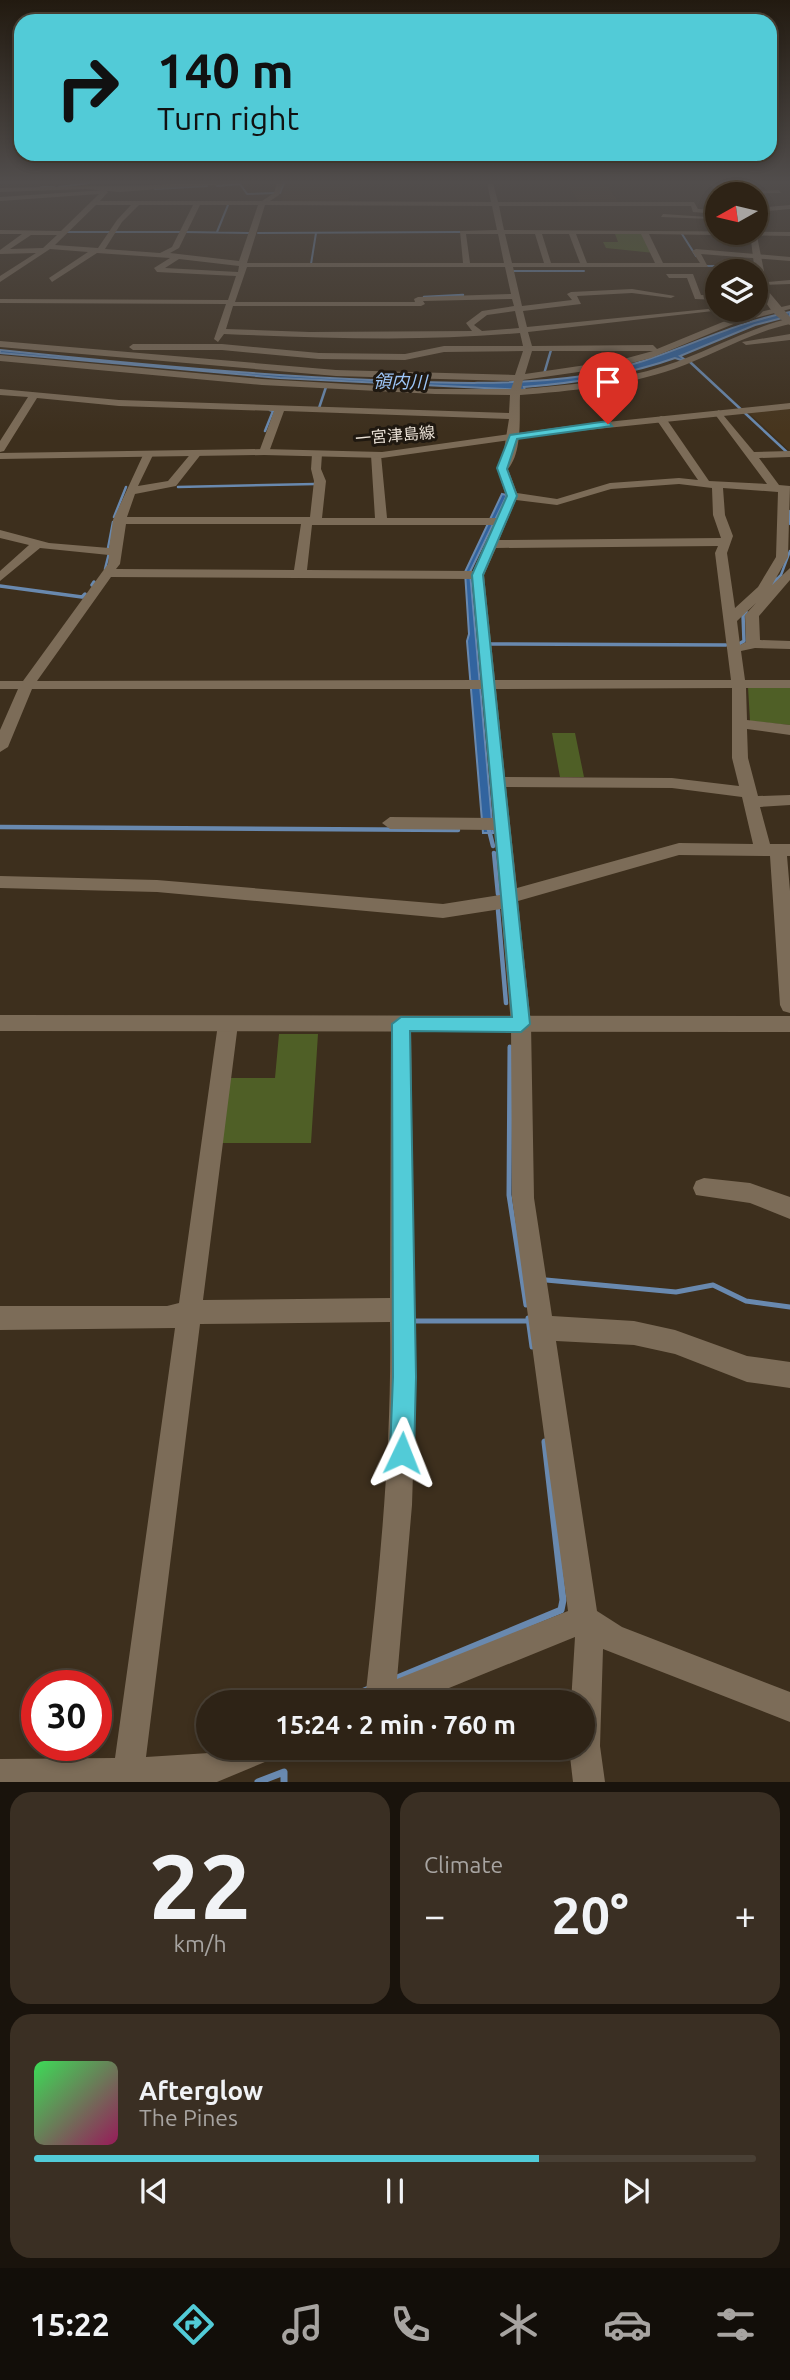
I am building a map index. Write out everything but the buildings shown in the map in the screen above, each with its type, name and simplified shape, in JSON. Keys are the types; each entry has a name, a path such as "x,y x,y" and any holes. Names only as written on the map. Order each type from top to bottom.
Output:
{"street":[{"path":"0,280 21,266"},
{"path":"52,280 74,266"},
{"path":"163,266 157,270 240,274"},
{"path":"201,388 242,266"},
{"path":"462,276 464,266"},
{"path":"508,266 528,349 515,392 513,437 507,463 502,468 512,496"},
{"path":"584,266 591,284"},
{"path":"686,266 698,298"},
{"path":"0,267 18,268"},
{"path":"671,296 664,276 690,276"},
{"path":"768,286 790,282"},
{"path":"436,335 442,324 469,325 489,311 578,302 571,294 591,284 671,296 705,298"},
{"path":"220,331 282,319 334,304 421,304 418,299 464,292 515,296"},
{"path":"0,301 230,303 282,319 436,335 480,334 705,311"},
{"path":"768,302 790,321"},
{"path":"330,324 334,304"},
{"path":"0,344 209,364 384,376 519,378 598,368 668,348 733,321 790,307"},
{"path":"0,392 34,396 201,388 515,392 575,387 643,374 681,363 767,327 790,321"},
{"path":"469,325 480,334"},
{"path":"404,332 408,357"},
{"path":"436,335 444,349"},
{"path":"729,344 790,337"},
{"path":"24,347 215,347 319,356 408,357 444,349 668,348"},
{"path":"0,358 201,388 279,408 515,416"},
{"path":"0,449 34,396"},
{"name":"一宮津島線","path":"0,456 264,452 376,455 661,419 790,406"},
{"path":"264,452 279,408"},
{"path":"719,413 751,456 784,489 787,545 775,572 763,589 730,620"},
{"path":"661,419 711,484 718,511 726,524 727,542 721,553 739,685 740,758 748,797 777,849 790,1005"},
{"path":"130,491 172,484 197,453"},
{"path":"300,574 320,481 316,469 317,454"},
{"path":"751,456 788,454"},
{"path":"0,747 27,685 114,564 119,520 148,455"},
{"path":"376,455 381,520"},
{"path":"512,496 557,502 610,486 680,481 784,489"},
{"path":"512,496 495,521 491,544 471,575 480,685 498,782 493,824 509,899 521,1024 523,1198 587,1621 584,1745 589,1782"},
{"path":"119,520 495,521"},
{"path":"0,534 38,544 115,552"},
{"path":"491,544 727,542"},
{"path":"0,578 38,544"},
{"path":"753,644 752,615 790,572"},
{"path":"108,573 471,575"},
{"path":"734,652 753,644 790,645"},
{"path":"0,685 790,684"},
{"path":"740,724 790,730"},
{"path":"498,782 672,783 748,797 790,800"},
{"path":"390,823 493,824"},
{"path":"0,882 144,885 443,911 509,899 679,849 777,849"},
{"path":"0,1023 790,1024"},
{"path":"128,1778 228,1024"},
{"path":"378,1690 402,1453 405,1377 402,1310 401,1024"},
{"path":"704,1188 750,1193 790,1208"},
{"path":"0,1318 167,1318 189,1312 402,1310"},
{"path":"542,1328 634,1333 675,1342 747,1369 790,1375"},
{"path":"408,1690 587,1621"},
{"path":"587,1621 613,1638 790,1707"},
{"path":"0,1775 128,1778 209,1769 231,1760"}],"shaded area":[{"path":"790,408 790,451 748,412"}],"green space":[{"path":"748,687 790,688 790,725 750,721"},
{"path":"552,733 575,733 584,777 560,777"},
{"path":"279,1034 318,1034 311,1143 221,1143 229,1078 275,1078"}],"water":[{"path":"790,312 790,316 768,322 768,317"},
{"name":"領内川","path":"750,322 767,322 680,356 684,359 681,360 675,358 601,377 524,387 525,390 280,378 0,353 0,350 325,378 451,383 503,382 583,376 611,370"},
{"path":"502,494 507,495 470,572 493,833 483,833 467,641 469,634 465,572"}],"waterway":[{"path":"514,271 584,271"},
{"path":"424,297 463,295"},
{"path":"544,374 551,350"},
{"path":"690,362 790,455"},
{"path":"319,408 326,387"},
{"path":"265,431 273,411 270,410"},
{"path":"178,487 315,484"},
{"path":"114,517 126,487"},
{"path":"789,511 790,524"},
{"path":"108,548 113,522"},
{"path":"771,585 781,575 790,551"},
{"path":"105,569 109,553"},
{"path":"0,586 82,597 85,594"},
{"path":"737,645 744,641 743,615 746,612"},
{"path":"489,644 726,645"},
{"path":"0,827 458,830"},
{"path":"489,830 493,846"},
{"path":"494,853 498,894"},
{"path":"498,910 506,1003"},
{"path":"510,1047 509,1195 526,1305"},
{"path":"546,1280 676,1292 713,1285 746,1301 790,1307"},
{"path":"528,1318 532,1347"},
{"path":"413,1321 528,1321"},
{"path":"395,1679 561,1610 563,1600 545,1442"},
{"path":"258,1782 284,1772 284,1782"}],"route":[{"path":"402,1453 405,1377 402,1310 401,1024 521,1024 478,575 512,496 502,468 507,463 513,437 608,424"}]}
